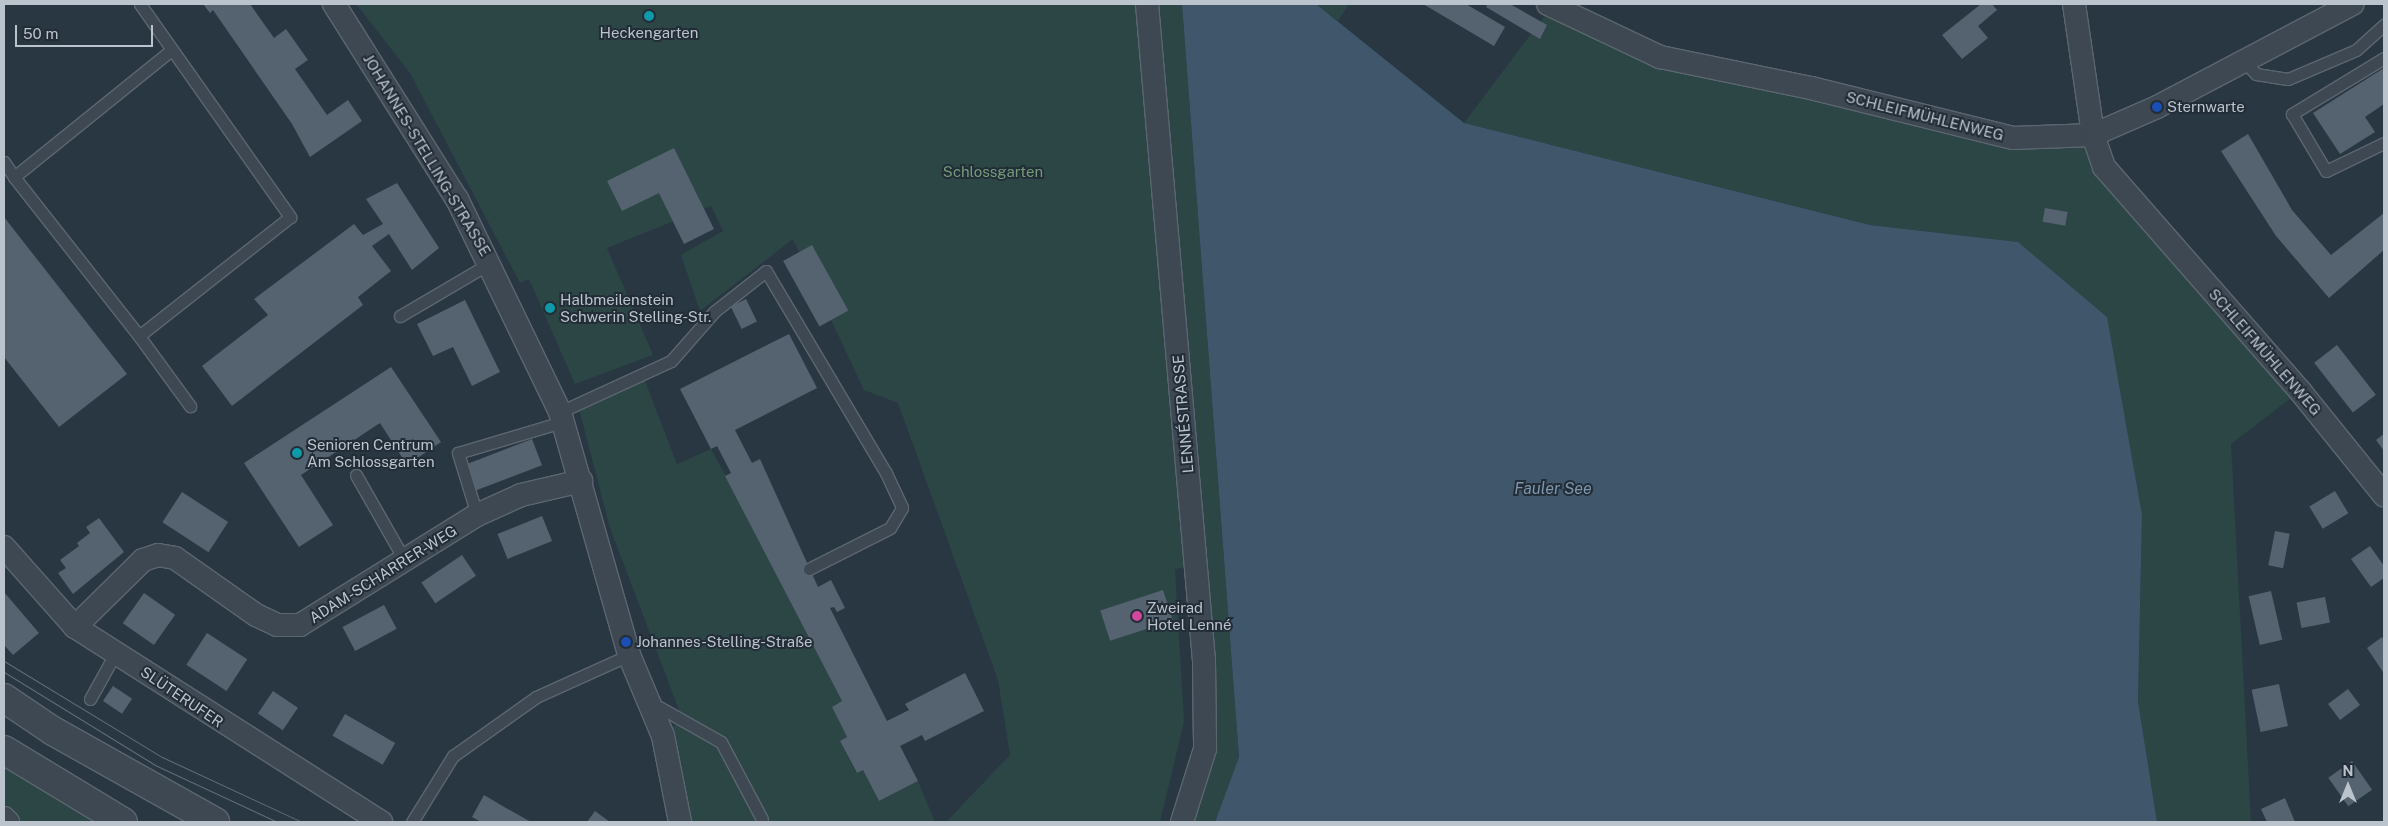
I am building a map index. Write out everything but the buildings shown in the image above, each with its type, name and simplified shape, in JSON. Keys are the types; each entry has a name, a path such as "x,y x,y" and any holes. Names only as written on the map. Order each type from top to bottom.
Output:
{"street":[{"name":"JOHANNES-STELLING-STRASSE","path":"334,4 402,106 490,262 561,417 581,481 629,654 652,703 673,775 680,822"},
{"name":"LENNÉSTRASSE","path":"1147,4 1204,661 1205,749 1182,822"},
{"name":"SCHLEIFMÜHLENWEG","path":"1548,4 1660,57 1811,88 2014,138 2093,135 2104,168 2300,390 2384,495"},
{"path":"2074,4 2093,135 2157,107 2352,4"},
{"name":"ADAM-SCHARRER-WEG","path":"75,627 143,560 158,555 175,558 256,616 277,625 300,625 477,515 520,495 581,481"},
{"name":"SLÜTERUFER","path":"4,547 75,627 381,822"},
{"path":"4,698 53,731 215,822"},
{"path":"4,750 123,822"},
{"path":"4,818 8,822"}],"lane":[{"path":"139,336 290,218 170,52 140,4"},
{"path":"2243,60 2256,74 2288,79 2356,50 2384,25"},
{"path":"14,177 170,52"},
{"path":"2384,58 2292,114 2326,171 2384,143"},
{"path":"4,162 139,336 190,406"},
{"path":"400,316 490,262"},
{"path":"477,515 458,453 561,417 671,361 715,311 766,271 886,472 902,508 890,528 809,569"},
{"path":"356,475 404,561"},
{"path":"90,699 116,652"},
{"path":"412,822 453,756 536,697 629,654"},
{"path":"652,703 721,742 762,819"}],"green space":[{"name":"Schlossgarten","path":"356,4 1182,4 1239,757 1215,822 1182,822 1205,749 1191,566 1175,569 1184,722 1160,822 946,822 1010,755 998,680 898,403 864,390 793,239 700,311 681,255 723,231 711,206 607,248 653,355 575,384 529,279 520,283 410,73"},
{"path":"1316,4 1349,4 1338,21"},
{"path":"1552,6 1661,57 1950,124 2093,135 2104,167 2300,391 2231,444 2251,822 2157,822 2138,701 2142,515 2018,242 1870,225 1464,123"},
{"path":"643,376 677,464 711,449 733,489 842,701 832,707 847,737 840,741 856,773 863,770 879,801 918,781 935,822 688,822 663,736 682,718 610,528 578,405"},
{"path":"4,763 102,822 11,822 4,815"}],"water":[{"name":"Fauler See","path":"1182,4 1316,4 1464,123 1870,225 2018,242 2107,317 2142,515 2138,701 2157,822 1215,822 1239,757"}],"tram line":[{"path":"4,661 162,757 302,822"},
{"path":"4,672 155,765 277,822"}],"place":[{"name":"Heckengarten","path":"649,16"},
{"name":"Sternwarte","path":"2157,107"},
{"name":"Halbmeilenstein Schwerin Stelling-Str.","path":"550,308"},
{"name":"Senioren Centrum Am Schlossgarten","path":"297,453"},
{"name":"Zweirad Hotel Lenné","path":"1137,616"},
{"name":"Johannes-Stelling-Straße","path":"626,642"}]}
